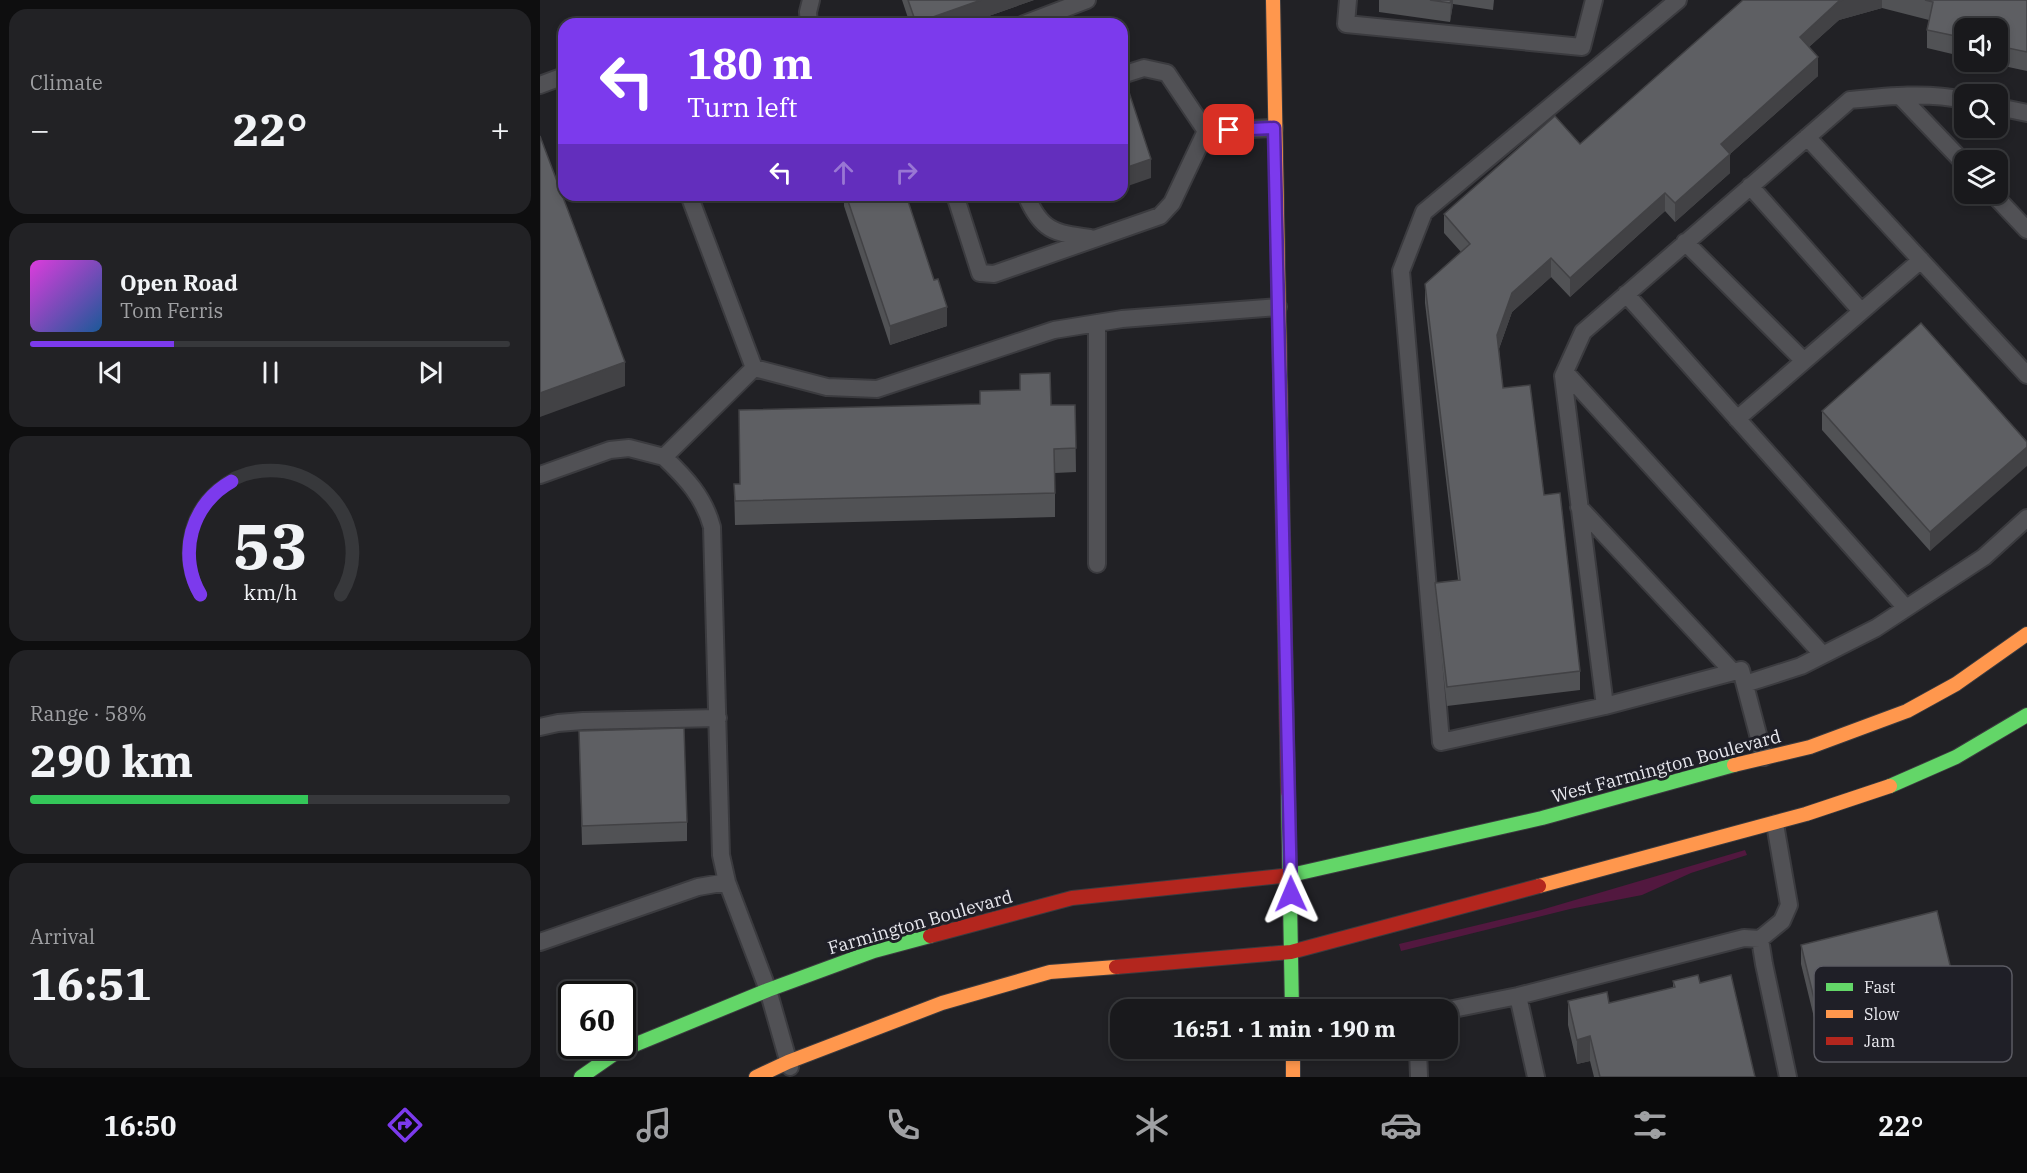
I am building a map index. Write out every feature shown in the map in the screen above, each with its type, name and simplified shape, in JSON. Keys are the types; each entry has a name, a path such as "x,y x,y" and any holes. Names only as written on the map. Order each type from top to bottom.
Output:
{"main road":[{"path":"1273,0 1292,999"},
{"name":"West Farmington Boulevard","path":"1291,875 1542,818 1764,757 1810,747 1907,711 1956,684 2027,634"},
{"path":"756,1077 793,1073 942,1003 1050,972 1291,952 1775,824 1895,784 1956,757 2027,715"},
{"name":"Farmington Boulevard","path":"581,1077 617,1052 768,990 874,951 1072,898 1291,875"},
{"path":"1293,1059 1293,1077"}],"lane":[{"path":"808,18 811,0"},
{"path":"1040,18 1087,0"},
{"path":"1348,0 1346,24 1582,47 1594,0"},
{"path":"1678,0 1424,212 1401,271 1441,742 1801,666 1876,628 1984,557 2027,518"},
{"path":"1128,73 1144,68 1167,73 1206,131"},
{"path":"540,85 558,78"},
{"path":"1605,706 1563,376 1583,332 1850,99 1940,95 1954,98"},
{"path":"1900,96 1954,152"},
{"path":"2008,110 2024,115"},
{"path":"1206,131 1274,128"},
{"path":"958,201 980,273 994,274 1160,216 1172,203 1206,131"},
{"path":"1807,137 2027,375"},
{"path":"1750,186 1861,311"},
{"path":"691,201 754,368"},
{"path":"1028,201 1032,210 1058,234 1093,238"},
{"path":"2002,204 2027,230"},
{"path":"1685,242 1804,361"},
{"path":"1737,419 1921,260"},
{"path":"1626,294 1906,608"},
{"path":"754,368 827,387 877,388 1054,330 1122,319 1278,307"},
{"path":"1096,323 1097,564"},
{"path":"664,457 754,368"},
{"path":"1565,372 1822,654"},
{"path":"540,475 610,450 629,448 664,457 683,475 707,511 712,526 721,855 727,882 768,990 793,1073"},
{"path":"1579,507 1739,678 1764,757"},
{"path":"540,727 583,721 718,718"},
{"path":"1458,1008 1518,996 1744,938 1760,939 1782,921 1789,904 1775,824"},
{"path":"540,942 698,887 727,882"},
{"path":"1760,939 1788,1077"},
{"path":"1518,996 1536,1077"},
{"path":"1418,1059 1419,1077"}],"shaded area":[{"path":"1745,850 1747,855 1691,873 1642,895 1570,909 1401,951 1399,944 1541,910"}],"building":[{"path":"908,0 981,0 930,18 914,18"},
{"path":"1430,0 1451,0 1450,3"},
{"path":"1743,0 1843,0 1839,1 1800,37 1818,57 1721,144 1730,154 1675,203 1665,193 1570,278 1551,258 1512,293 1497,335 1503,388 1530,385 1544,495 1560,493 1580,671 1447,687 1435,583 1460,580 1425,284 1470,244 1444,214 1555,116 1580,144"},
{"path":"1925,0 2027,0 2027,52 2008,48 2008,18 1954,18 1954,36 1927,30 1933,2"},
{"path":"1128,89 1151,159 1128,167"},
{"path":"540,136 558,184 558,201 564,201 625,362 540,393"},
{"path":"848,201 908,201 934,280 938,279 947,307 890,326"},
{"path":"1921,323 2027,442 2027,447 1930,532 1822,411"},
{"path":"1050,373 1051,405 1075,405 1076,448 1054,449 1055,493 735,501 734,484 740,484 739,410 980,404 980,391 1020,390 1020,374"},
{"path":"684,728 687,822 582,826 579,731"},
{"path":"1937,911 1950,966 1814,966 1814,998 1801,945"},
{"path":"1698,975 1700,983 1731,975 1755,1077 1600,1077 1590,1036 1577,1040 1568,1001 1607,992 1609,1003 1675,987 1673,981"}],"traffic: fast":[{"path":"1890,786 1956,757 2027,715"},
{"path":"1291,875 1542,818 1734,765"},
{"path":"1288,792 1292,999"},
{"path":"581,1077 617,1052 768,990 874,951 930,936"}],"traffic: slow":[{"path":"1273,0 1282,481"},
{"path":"1734,765 1810,747 1907,711 1956,684 2027,634"},
{"path":"1539,886 1806,814 1890,786"},
{"path":"756,1077 788,1062 942,1003 1050,972 1116,967"},
{"path":"1293,1059 1293,1077"}],"traffic: jam":[{"path":"1282,481 1288,792"},
{"path":"930,936 1072,898 1291,875"},
{"path":"1291,952 1539,886"},
{"path":"1116,967 1291,952"}],"route":[{"path":"1229,130 1274,128 1291,894"}]}
